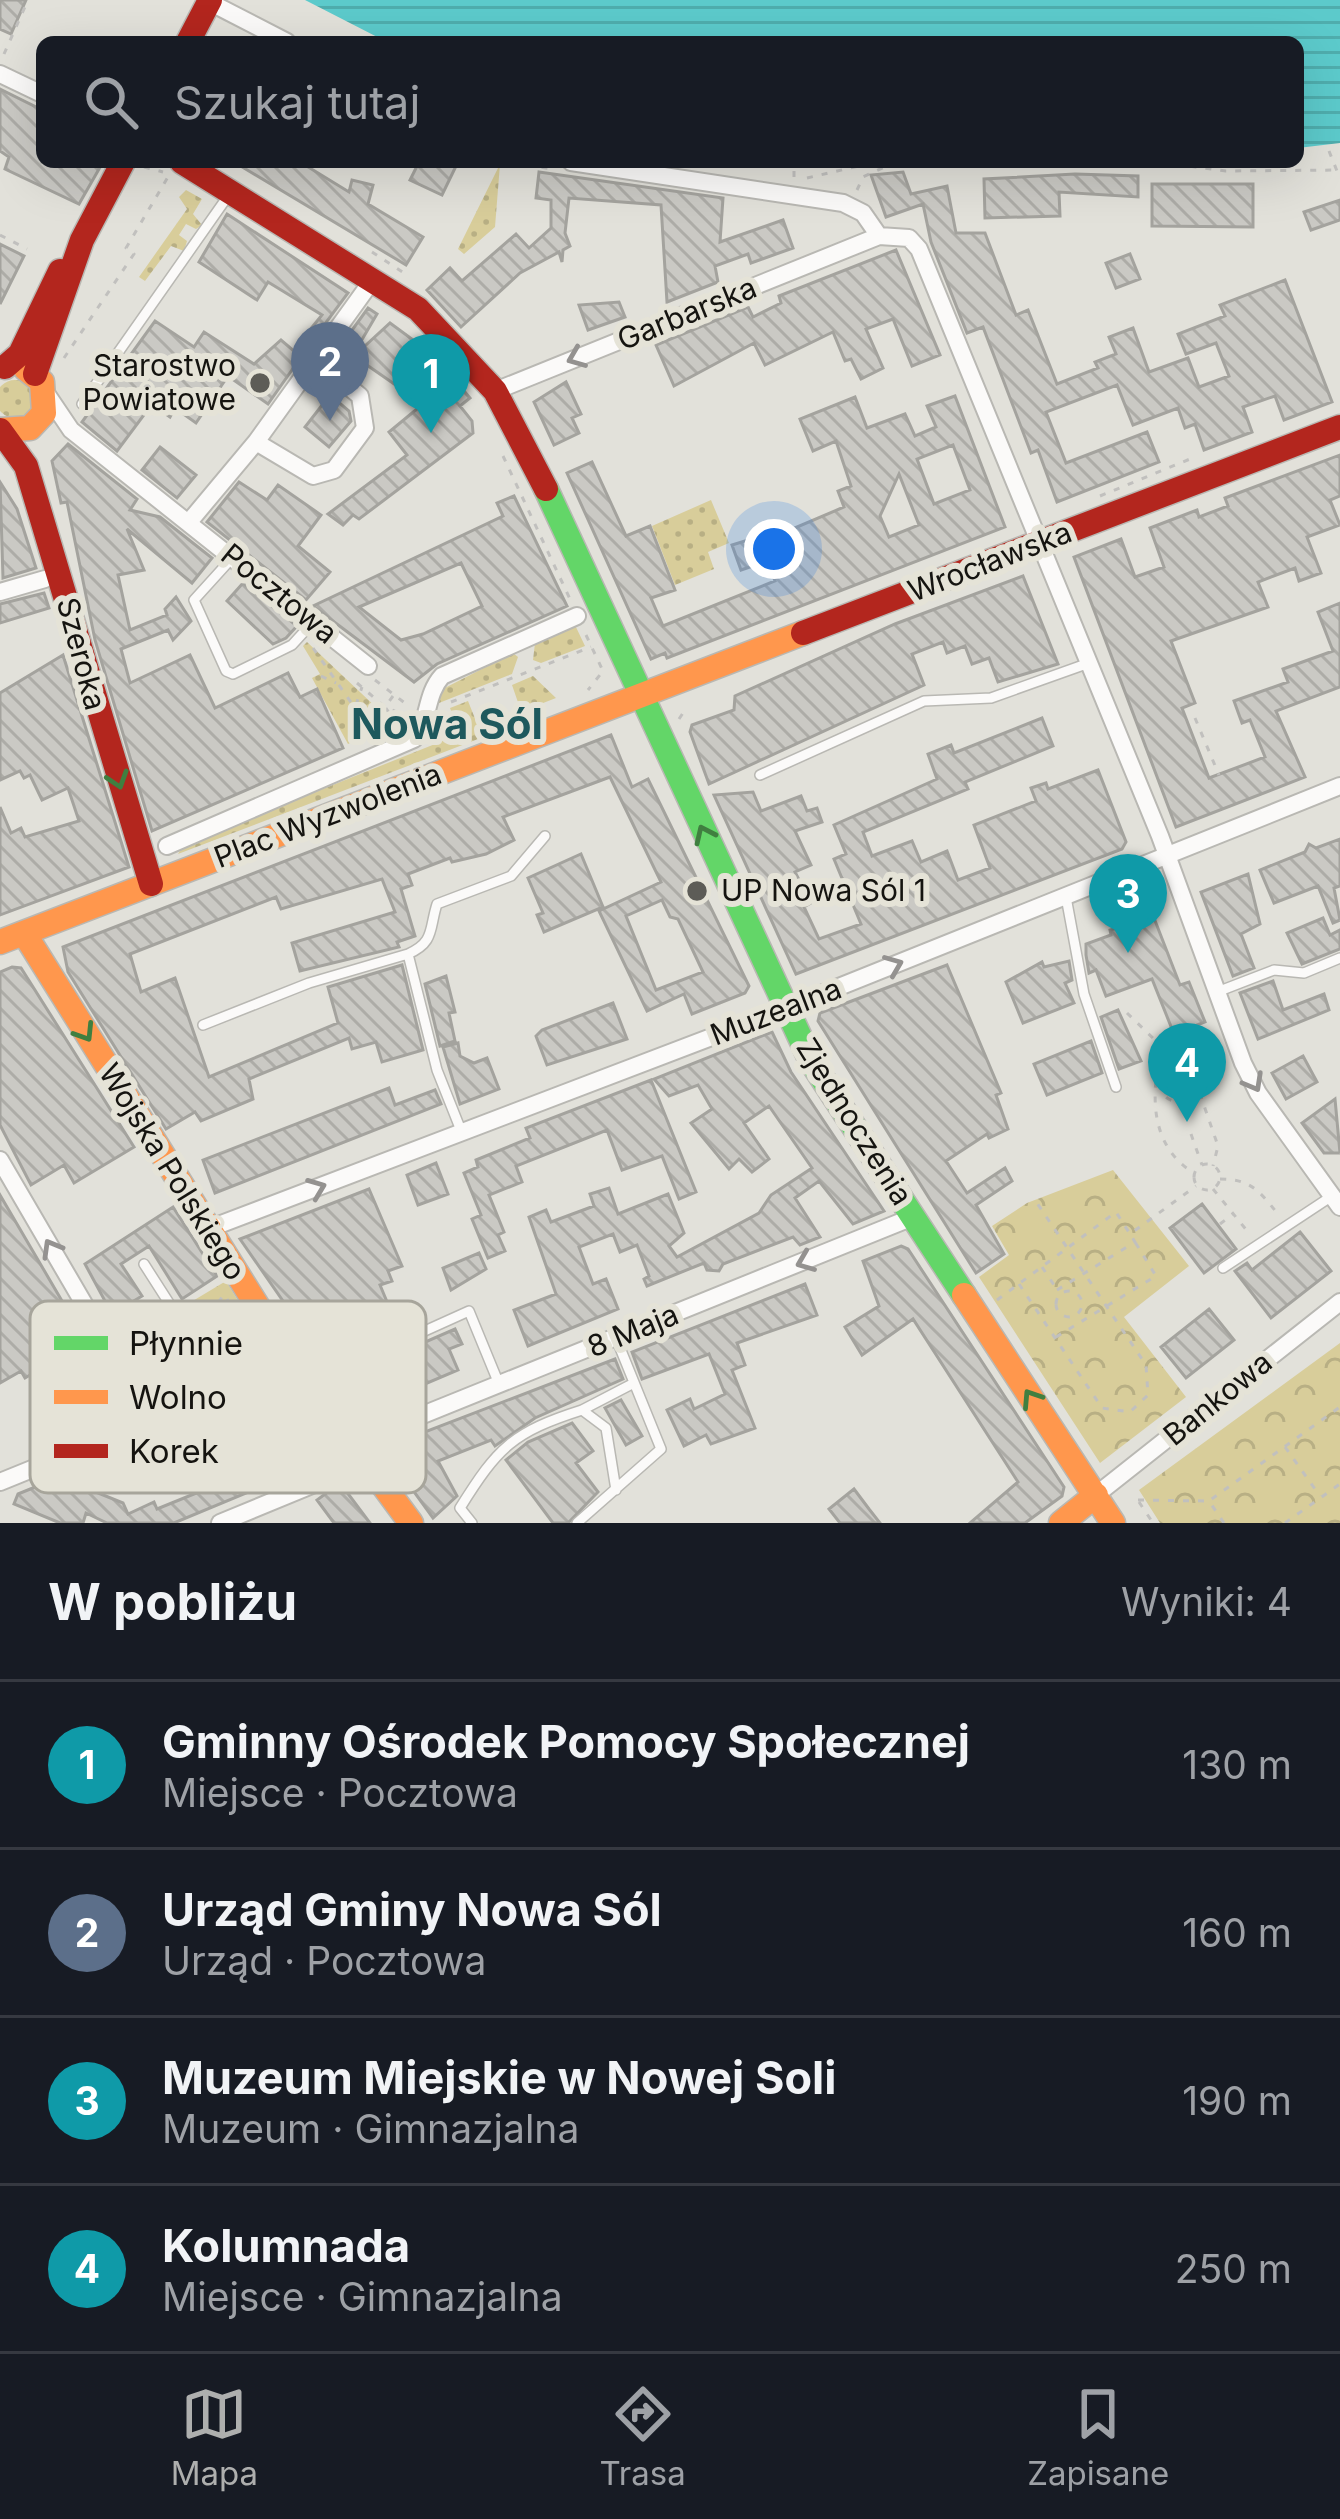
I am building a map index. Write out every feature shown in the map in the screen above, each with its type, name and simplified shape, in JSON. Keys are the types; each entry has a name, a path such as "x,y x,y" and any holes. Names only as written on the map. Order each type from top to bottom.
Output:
{"street":[{"path":"192,36 214,3 276,36"},
{"path":"0,74 36,91"},
{"path":"3,368 20,354 40,304 82,240 120,168"},
{"path":"583,168 801,193 849,206 862,213 879,236 909,238 919,249 1168,856 1258,1093 1336,1202"},
{"name":"Zjednoczenia","path":"175,169 231,192 374,278 418,309 495,391 537,470 811,1060 1113,1523"},
{"name":"Garbarska","path":"495,391 879,236"},
{"path":"31,428 44,413 46,378 82,240"},
{"path":"189,522 256,442 374,278"},
{"path":"256,442 313,476 334,470 365,428 361,396 316,360"},
{"path":"3,368 46,378"},
{"name":"Pocztowa","path":"46,378 71,430 366,668"},
{"name":"Wrocławska","path":"640,697 1340,427"},
{"path":"0,430 71,430"},
{"name":"Szeroka","path":"0,430 26,466 151,884"},
{"path":"0,592 45,579"},
{"path":"167,846 414,739 442,676 577,616"},
{"name":"Plac Wyzwolenia","path":"12,937 640,697"},
{"name":"Muzealna","path":"208,1228 785,1008 1340,786"},
{"name":"Wojska Polskiego","path":"12,937 208,1228 247,1301"},
{"path":"0,1160 83,1301"},
{"name":"8 Maja","path":"426,1414 913,1217"},
{"name":"Bankowa","path":"1096,1496 1340,1302"},
{"path":"0,1482 30,1470"},
{"name":"8 Maja","path":"220,1523 253,1516 298,1493"},
{"name":"Wojska Polskiego","path":"388,1493 411,1523"},
{"path":"1061,1523 1096,1496"}],"lane":[{"path":"82,404 231,192"},
{"path":"233,557 194,600 226,671 233,674 292,645 313,622"},
{"path":"760,776 924,701 991,698 1089,663"},
{"path":"203,1024 309,982 425,946 436,904 511,876 545,836"},
{"path":"1066,897 1084,994 1116,1087"},
{"path":"408,954 437,1070 462,1133"},
{"path":"1217,992 1274,970 1304,974 1340,958"},
{"path":"1223,1268 1287,1225 1336,1202"},
{"path":"144,1264 168,1301"},
{"path":"426,1330 469,1311 500,1384"},
{"path":"577,1523 661,1449 616,1338"},
{"path":"472,1523 460,1508 499,1449 514,1435 582,1410 634,1383"},
{"path":"582,1410 606,1428 616,1490"}],"path":[{"path":"0,61 28,0"},
{"path":"1198,168 1338,171 1329,151"},
{"path":"794,168 794,178"},
{"path":"783,178 845,168"},
{"path":"849,206 862,178 881,168"},
{"path":"46,378 134,254 126,248 175,169"},
{"path":"0,236 28,249"},
{"path":"499,446 603,671 588,690"},
{"path":"1099,497 1178,464"},
{"path":"428,711 592,647"},
{"path":"308,654 313,648 377,739"},
{"path":"362,686 355,749 409,725 412,717 410,707 366,668"},
{"path":"321,676 338,684"},
{"path":"394,695 385,707 395,722"},
{"path":"681,727 678,717 687,707"},
{"path":"1195,718 1219,775"},
{"path":"1127,1013 1149,1031 1170,1076"},
{"path":"1161,1052 1151,1099 1173,1160 1194,1173 1196,1186"},
{"path":"1190,1065 1218,1146 1214,1166 1220,1179"},
{"path":"1182,1087 1234,1067"},
{"path":"1178,1073 1182,1087 1186,1100 1172,1105 1163,1078 1178,1073"},
{"path":"1151,1099 1168,1093"},
{"path":"1180,1102 1183,1111"},
{"path":"1191,1134 1202,1166"},
{"path":"1194,1173 1202,1166 1214,1166"},
{"path":"1214,1189 1220,1179"},
{"path":"1220,1179 1243,1179 1256,1186 1287,1225"},
{"path":"1130,1234 1196,1186 1214,1189 1257,1243"},
{"path":"1018,1284 1102,1408 1130,1412 1148,1396 1150,1379 1037,1203"},
{"path":"992,1304 1116,1212 1156,1276 1054,1338"},
{"path":"1220,1224 1234,1214"},
{"path":"1059,1292 1135,1242"},
{"path":"1042,1267 1059,1292 1058,1310 1080,1322"},
{"path":"1059,1292 1079,1296 1082,1308 1076,1316"},
{"path":"1153,1523 1138,1500 1209,1501 1340,1407"},
{"path":"1285,1447 1321,1497"},
{"path":"1285,1523 1340,1484"},
{"path":"1209,1501 1225,1523"}],"green space":[{"path":"500,168 495,227 464,254 458,249"},
{"path":"186,190 202,199 193,214 202,225 196,229 186,224 179,235 187,241 184,251 171,246 145,281 139,277 187,209 179,197"},
{"path":"22,381 33,392 29,413 15,418 1,413 1,385"},
{"path":"711,500 729,543 708,552 714,569 675,585 652,526"},
{"path":"575,625 585,646 541,663 533,660 535,643"},
{"path":"307,642 379,710 377,731 348,744 312,678 320,674 303,646"},
{"path":"513,653 518,657 512,674 439,703 435,693"},
{"path":"533,676 556,698 538,705 541,715 178,854 183,845 460,734 450,708 468,701 480,731 522,714 512,685"},
{"path":"1113,1170 1189,1266 1124,1317 1186,1397 1100,1463 979,1277 1009,1255 992,1226 1027,1203"},
{"path":"226,1281 238,1301 193,1301"},
{"path":"1340,1343 1340,1523 1160,1523 1139,1490"}],"water":[{"path":"305,0 1340,0 1340,143 1304,147 1304,36 375,36"}],"building":[{"path":"0,0 26,0 11,34 0,29"},
{"path":"0,89 36,107 36,168 100,168 79,204 5,169 9,157 0,151"},
{"path":"244,168 310,168 349,192 352,180 373,185 368,204 423,237 406,265"},
{"path":"416,168 455,168 442,195 410,180"},
{"path":"539,172 723,198 720,242 783,220 793,248 751,263 748,254 715,266 718,282 667,302 661,205 569,198 565,233 570,246 563,250 562,262 559,252 520,273 461,327 427,290 450,268 462,281 516,234 529,248 551,228 551,200 536,198"},
{"path":"903,172 911,194 947,186 956,233 985,233 1016,315 1028,310 1057,384 1098,368 1095,362 1116,354 1109,337 1133,328 1149,372 1188,358 1199,387 1229,376 1216,343 1186,354 1178,334 1225,316 1220,305 1285,280 1332,402 1284,420 1275,396 1243,407 1252,432 1204,450 1195,424 1185,428 1178,408 1133,425 1117,385 1046,412 1066,463 1147,432 1159,462 1057,502 1038,450 1031,453 983,327 967,333 931,242 923,204 886,217 871,175"},
{"path":"1138,176 1138,197 1059,192 1060,216 985,218 984,179"},
{"path":"1152,184 1253,184 1253,227 1152,226"},
{"path":"1340,200 1340,220 1311,230 1304,212"},
{"path":"227,214 348,293 316,336 309,331 322,315 268,282 257,300 199,262"},
{"path":"0,244 24,256 0,304"},
{"path":"896,250 940,355 912,366 893,319 866,329 883,368 861,379 851,359 845,361 833,332 765,365 754,343 674,386 656,345 748,307 753,317 781,303 779,296"},
{"path":"1130,254 1140,279 1116,288 1106,263"},
{"path":"619,302 625,317 588,330 579,305"},
{"path":"368,308 377,314 350,360 337,351"},
{"path":"155,321 194,347 204,332 254,364 281,340 301,357 268,404 228,376 196,423 175,408 170,417 152,404 117,451 82,422"},
{"path":"390,323 435,356 470,398 460,406 472,421 473,433 359,519 353,515 343,525 328,514 407,455 389,432 423,404 354,356"},
{"path":"566,382 581,414 572,418 579,433 554,445 534,402"},
{"path":"330,395 349,411 351,421 329,447 305,427"},
{"path":"955,396 1005,527 667,658 665,653 651,659 567,473 592,462 626,536 650,526 675,590 651,598 663,626 775,581 767,561 741,570 732,545 774,532 776,536 844,507 838,491 851,486 836,441 813,451 800,419 855,397 867,428 905,414 915,436 936,427 927,406","holes":["953,445 970,490 934,504 917,459","899,474 919,525 889,537 880,516"]},
{"path":"68,444 137,499 130,510 160,517 212,558 192,583 127,529 144,570 118,575 130,630 167,615 165,609 176,597 191,621 173,640 168,630 121,649 130,683 190,655 215,708 288,673 300,697 317,689 343,748 152,831 95,640 67,502 61,503 52,461"},
{"path":"160,447 196,475 177,498 142,470"},
{"path":"1340,455 1340,496 1330,500 1340,525 1307,537 1321,573 1299,581 1295,568 1258,582 1268,607 1171,641 1195,703 1182,708 1209,778 1265,757 1250,720 1242,723 1234,701 1288,682 1283,669 1333,651 1318,612 1340,603 1340,687 1276,711 1305,777 1176,827 1074,557 1121,539 1135,577 1164,567 1150,528 1197,510 1199,517 1228,506 1225,498"},
{"path":"0,482 17,509 36,568 3,578"},
{"path":"239,482 267,500 278,485 321,515 298,546 330,572 306,600 207,522"},
{"path":"514,496 567,606 437,664 414,682 313,606 503,516 497,503","holes":["461,563 482,606 401,640 359,607"]},
{"path":"1023,576 1058,664 998,682 989,658 972,664 965,646 947,653 943,642 912,654 924,685 709,784 690,732 692,725 734,710 735,696 895,624"},
{"path":"243,583 297,626 286,638 273,644 227,601"},
{"path":"44,593 49,608 0,623 0,604"},
{"path":"63,655 129,867 0,915 0,807 11,833 21,828 25,837 79,821 68,788 42,800 30,775 24,778 20,771 0,780 0,693"},
{"path":"1042,718 1053,746 965,782 968,789 863,832 872,856 912,841 921,862 947,851 958,880 990,868 974,825 1036,801 1031,788 1046,783 1048,789 1098,770 1126,842 1122,849 796,974 714,795 753,792 761,811 801,796 807,811 817,808 822,822 795,831 811,865 795,872 811,903 804,907 819,939 861,924 834,859 846,854 834,825 937,779 928,754 951,745 954,753"},
{"path":"611,735 632,787 648,779 749,986 745,993 692,1014 684,994 647,1011 599,911 661,882 610,777 503,817 514,840 486,854 452,862 450,858 408,874 412,885 401,889 415,936 397,942 399,947 300,971 292,943 395,912 382,879 281,909 276,897 130,954 141,992 175,978 209,1077 338,1023 328,987 402,965 423,1050 382,1062 376,1042 352,1049 349,1038 249,1079 253,1099 201,1121 195,1112 166,1129 68,972 63,947","holes":["662,900 670,917 678,919 703,972 656,990 626,916"]},
{"path":"1340,839 1340,886 1334,888 1340,920 1333,923 1318,886 1274,903 1260,870 1305,852 1309,844 1316,848"},
{"path":"581,854 603,907 544,932 537,915 543,913 528,878"},
{"path":"1248,874 1260,924 1241,934 1254,968 1233,976 1201,892"},
{"path":"1154,918 1180,985 1189,982 1205,1022 1174,1034 1152,979 1106,996 1096,970 1089,973 1086,944 1111,935 1110,930"},
{"path":"1323,918 1330,935 1340,930 1340,949 1302,964 1287,933"},
{"path":"1069,961 1072,980 1065,983 1074,1003 1023,1023 1006,982 1042,962 1044,967"},
{"path":"947,965 1001,1093 996,1095 1008,1129 989,1138 987,1134 946,1161 967,1193 1005,1168 1012,1181 976,1205 1004,1254 976,1273 818,1021 820,1013"},
{"path":"21,968 134,1147 74,1183 64,1165 31,1185 0,1125 0,972"},
{"path":"446,976 455,1012 449,1013 455,1041 440,1046 425,984"},
{"path":"1273,981 1283,1010 1324,994 1329,1010 1258,1039 1240,993"},
{"path":"613,1003 627,1039 547,1065 536,1036 542,1030"},
{"path":"1118,1010 1141,1061 1119,1069 1101,1017"},
{"path":"772,1032 791,1072 884,1211 853,1224 819,1181 795,1198 820,1237 800,1245 793,1237 723,1264 719,1271 707,1270 704,1263 647,1286 644,1279 649,1276 637,1245 620,1252 613,1234 579,1247 593,1284 606,1279 618,1309 528,1346 514,1310 556,1294 529,1217 546,1210 551,1222 594,1206 590,1194 609,1188 618,1214 668,1194 684,1233 669,1246 677,1257 759,1213 771,1195 812,1168 769,1106 744,1123 769,1159 752,1172 739,1159 729,1169 691,1123 712,1109 698,1085 669,1096 654,1079"},
{"path":"1091,1041 1102,1073 1047,1095 1034,1064"},
{"path":"458,1043 460,1056 474,1063 487,1058 499,1089 460,1104 443,1047"},
{"path":"1303,1056 1317,1082 1286,1099 1272,1073"},
{"path":"651,1080 696,1192 679,1199 662,1156 622,1170 607,1130 516,1166 522,1182 489,1195 504,1232 498,1235 505,1251 488,1258 472,1219 481,1215 464,1173 478,1167 476,1160 530,1138 526,1128"},
{"path":"389,1088 395,1105 435,1090 441,1104 215,1193 203,1160"},
{"path":"1335,1099 1340,1153 1324,1153 1302,1123"},
{"path":"436,1163 448,1194 418,1205 407,1175"},
{"path":"369,1189 402,1266 388,1271 392,1281 380,1285 387,1301 283,1301 240,1239"},
{"path":"0,1195 62,1301 30,1301 30,1375 25,1378 21,1371 0,1383"},
{"path":"1202,1204 1236,1249 1204,1273 1170,1228"},
{"path":"173,1207 217,1276 182,1299 149,1246 121,1264 142,1296 134,1301 105,1301 85,1264"},
{"path":"1300,1232 1331,1271 1271,1318 1235,1271 1247,1263 1252,1270"},
{"path":"901,1246 908,1249 1064,1487 1062,1496 1025,1523 970,1523 1018,1482 913,1319 862,1355 845,1327 879,1306 863,1261"},
{"path":"479,1253 486,1269 451,1290 443,1268"},
{"path":"805,1284 817,1315 737,1343 745,1365 732,1370 755,1428 711,1444 706,1435 684,1446 667,1410 690,1399 694,1409 725,1394 709,1354 642,1379 632,1352"},
{"path":"1209,1309 1234,1340 1186,1378 1161,1347"},
{"path":"455,1329 462,1344 449,1349 458,1370 426,1384 426,1342"},
{"path":"615,1359 623,1379 535,1418 495,1446 491,1440 438,1461 457,1496 433,1518 415,1493 426,1493 426,1431"},
{"path":"621,1400 642,1436 626,1445 605,1408"},
{"path":"572,1423 593,1451 576,1463 598,1492 568,1523 553,1523 506,1460 528,1442"},
{"path":"30,1489 30,1493 98,1493 123,1503 128,1514 154,1502 157,1509 196,1493 246,1493 174,1523 107,1523 86,1513 83,1523 60,1523 14,1504 18,1494"},
{"path":"854,1489 880,1523 840,1523 829,1509"},
{"path":"326,1493 348,1493 370,1523 334,1523 317,1500"}],"traffic: fast":[{"path":"546,489 811,1061 964,1295"}],"traffic: slow":[{"path":"0,430 30,428 44,413 42,382 26,369"},
{"path":"0,942 803,633"},
{"path":"24,933 254,1301"},
{"path":"964,1295 1113,1523"},
{"path":"389,1493 411,1523"},
{"path":"1061,1523 1096,1495"}],"traffic: jam":[{"path":"191,36 210,0"},
{"path":"35,374 82,240 120,168"},
{"path":"192,168 418,309 495,391 546,489"},
{"path":"5,367 20,354 60,271"},
{"path":"803,633 1340,427"},
{"path":"0,430 26,466 151,884"}],"place":[{"name":"Starostwo Powiatowe","path":"260,383"},
{"name":"Urząd Gminy Nowa Sól","path":"330,421"},
{"name":"Gminny Ośrodek Pomocy Społecznej","path":"431,433"},
{"name":"UP Nowa Sól 1","path":"697,891"},
{"name":"Muzeum Miejskie w Nowej Soli","path":"1128,953"},
{"name":"Kolumnada","path":"1187,1122"}],"district":[{"name":"Nowa Sól","path":"447,724"}]}
